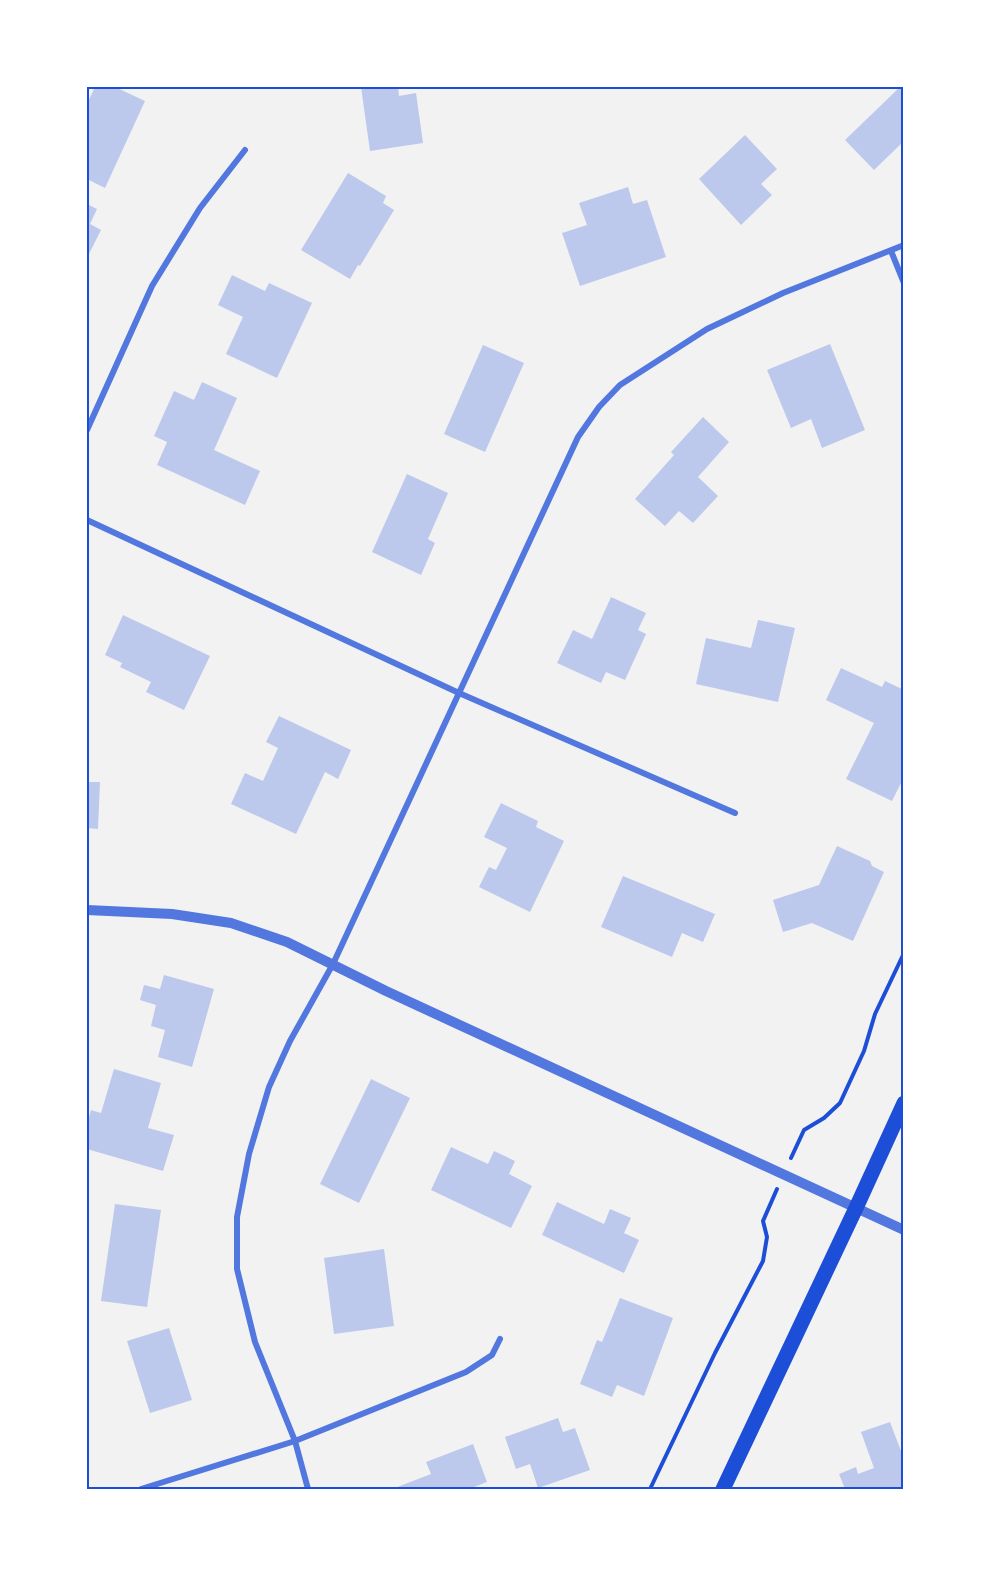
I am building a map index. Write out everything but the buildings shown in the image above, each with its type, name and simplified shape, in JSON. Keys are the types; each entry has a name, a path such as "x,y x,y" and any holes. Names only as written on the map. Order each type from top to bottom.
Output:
{"main road":[{"path":"723,1489 904,1103"}],"street":[{"path":"87,430 152,286 200,208 244,150"},
{"path":"308,1489 295,1441 255,1342 237,1269 237,1217 249,1154 269,1087 292,1038 333,964 578,438 598,406 620,385 707,329 783,292 904,245"},
{"path":"891,251 904,283"},
{"path":"87,520 459,693 735,813"},
{"path":"87,910 172,914 231,923 287,942 386,991 904,1230"},
{"path":"141,1489 295,1441 466,1372 492,1355 500,1339"}],"path":[{"path":"804,1130 824,1118 840,1103 864,1051 876,1014 904,953"},
{"path":"650,1489 715,1353 763,1261 767,1237 763,1221"}]}
